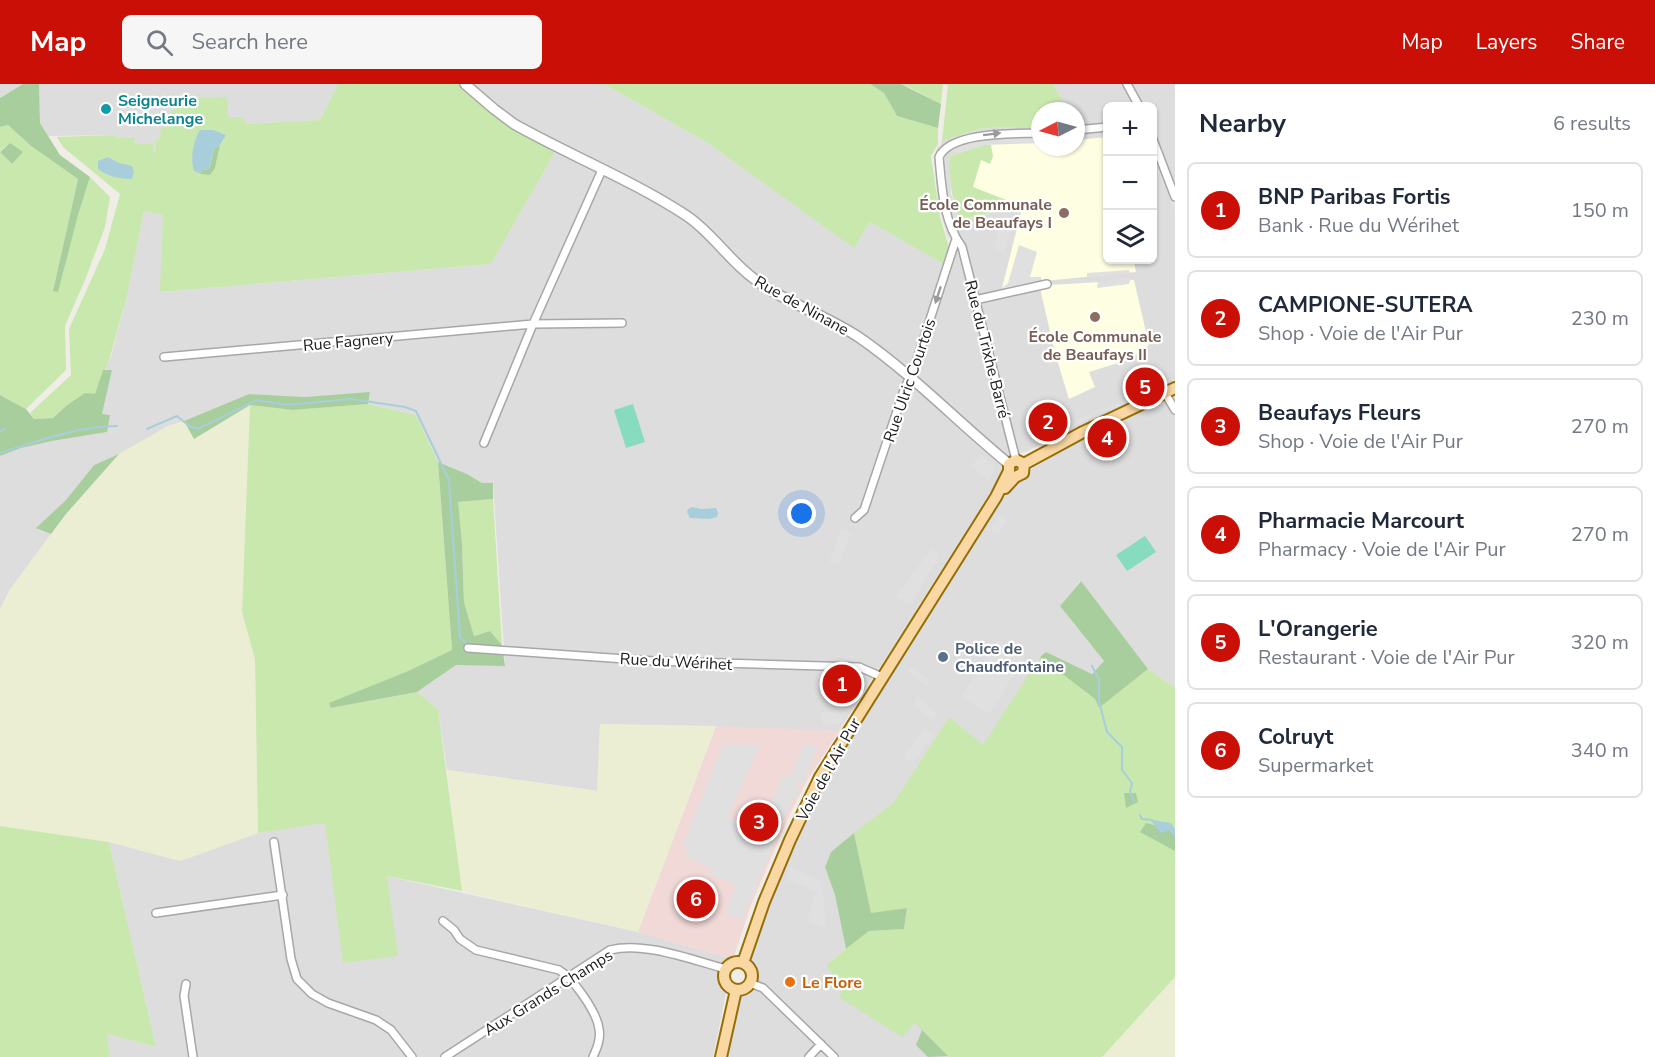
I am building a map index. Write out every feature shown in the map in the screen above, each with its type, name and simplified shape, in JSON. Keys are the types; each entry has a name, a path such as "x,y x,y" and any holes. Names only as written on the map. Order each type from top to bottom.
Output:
{"main road":[{"path":"1015,467 1170,390"},
{"name":"Voie de l'Air Pur","path":"742,963 764,902 803,811 840,743 1015,467"},
{"path":"733,963 742,963 751,971 750,982 744,988 736,990 726,982 726,969 733,963"},
{"path":"721,1057 736,990"}],"street":[{"name":"Rue de Ninane","path":"465,84 514,123 657,198 689,218 715,239 751,277 765,287 820,314 861,339 1015,467"},
{"path":"1127,84 1137,102"},
{"path":"1085,129 1103,127"},
{"name":"Rue du Trixhe Barré","path":"1015,467 962,247 952,233 942,197 939,157 951,146 986,134 1031,133"},
{"path":"1157,151 1175,197"},
{"path":"484,442 533,324 602,170"},
{"name":"Rue Ulric Courtois","path":"855,518 864,510 956,239"},
{"path":"975,300 1047,284"},
{"name":"Rue Fagnery","path":"164,357 533,324 622,323"},
{"path":"1170,390 1175,410"},
{"name":"Rue du Wérihet","path":"468,648 654,661 859,667 882,677"},
{"path":"274,842 291,959 297,979 312,994 376,1020 391,1030 412,1057"},
{"path":"156,913 283,895"},
{"path":"443,921 454,930 460,939 476,950 559,970 569,976 597,1019 600,1039 593,1057"},
{"name":"Aux Grands Champs","path":"445,1057 610,950 622,947 649,949 726,969"},
{"path":"750,982 763,988 834,1057"},
{"path":"186,984 184,996 192,1057"},
{"path":"809,1057 821,1044"}],"shaded area":[{"path":"0,84 23,84 0,98"},
{"path":"39,84 338,84 320,120 245,124 228,117 177,108 172,113 156,153 154,153 153,143 135,144 134,137 48,136 40,123"},
{"path":"467,84 604,84 706,142 854,247 870,222 944,263 951,239 937,157 942,141 979,129 1001,127 1031,129 1031,156 1085,156 1085,102 1063,102 1053,84 1123,84 1132,102 1103,102 1103,264 1157,264 1157,156 1175,206 1175,382 1027,451 1009,457 874,347 766,286 676,206 502,112"},
{"path":"1131,84 1175,84 1175,197 1157,147 1157,102 1138,102"},
{"path":"1030,136 1031,142 1001,142 997,137"},
{"name":"École Communale de Beaufays I","path":"1103,137 1103,264 1135,264 1136,272 1002,288 1023,205 960,220 951,192 950,156 984,145 1031,143 1031,156 1085,156 1085,139"},
{"path":"985,138 990,143 956,154 950,149"},
{"path":"938,145 940,148 936,160 939,195 951,238 948,239 938,202 934,160"},
{"path":"555,152 604,173 668,209 702,234 741,271 865,344 917,387 1002,464 1001,476 839,731 600,724 598,791 447,770 438,709 417,692 456,665 505,665 493,483 482,483 438,462 416,415 368,404 370,393 305,397 249,394 168,426 120,454 94,465 66,500 37,527 51,534 9,591 0,610 0,456 21,448 52,441 107,432 102,414 112,370 103,370 111,357 127,296 144,211 163,215 161,292 491,264"},
{"path":"946,155 948,195 956,225 953,226 946,205 942,158"},
{"path":"1157,156 1175,206 1175,215 1157,165"},
{"path":"1001,219 1013,221 1004,255 995,248"},
{"path":"1019,245 1037,252 1030,277 1041,277 1042,282 1002,288 1008,283"},
{"path":"1129,270 1130,273 1087,277 1087,273"},
{"path":"1131,277 1129,284 1097,288 1098,282"},
{"name":"École Communale de Beaufays II","path":"1134,280 1149,345 1131,359 1089,372 1095,387 1069,399 1055,353 1040,288 1049,285"},
{"path":"1175,393 1175,688 1148,669 1080,581 1060,606 1104,661 1092,674 1046,652 1040,657 983,746 949,718 894,802 831,852 825,867 835,895 846,949 826,965 915,1022 949,1057 724,1057 740,997 753,989 756,980 751,956 764,913 817,794 929,611 1011,487 1024,480 1032,469 1082,439"},
{"path":"1127,399 1128,402 1076,425 1075,421"},
{"path":"250,405 242,611 255,659 258,833 180,861 114,843 0,826 0,610 9,591 66,514 119,454 168,426 184,421 194,439"},
{"path":"982,454 995,466 989,482 971,466"},
{"path":"986,499 989,501 945,571 941,569"},
{"path":"1000,515 1007,521 998,534 990,529"},
{"path":"841,529 851,533 839,564 829,563"},
{"path":"931,549 940,555 910,605 896,597"},
{"path":"916,609 919,611 883,669 880,666"},
{"path":"996,641 1001,641 1026,655 989,714 961,697"},
{"path":"911,666 930,681 927,686 908,671"},
{"path":"852,685 860,692 840,724 822,725 822,712 836,711"},
{"path":"917,696 938,715 933,721 914,705"},
{"path":"600,724 716,726 638,932 462,891 447,770 597,791"},
{"path":"716,726 839,731 807,781 791,812 751,905 733,959 638,932"},
{"path":"924,729 934,735 913,763 903,758"},
{"path":"723,744 759,746 728,817 760,831 783,775 790,778 803,746 818,746 803,784 798,782 796,786 800,789 795,800 792,799 742,920 726,913 736,885 709,874 711,868 685,857 689,847 683,845"},
{"path":"325,822 344,963 387,876 638,932 733,959 713,1057 110,1057 107,1034 156,1047 109,842 180,861 258,833"},
{"path":"790,867 819,880 824,896 825,928 807,921 817,891 786,880"},
{"path":"1175,977 1175,1057 1102,1057"}],"green space":[{"path":"23,84 39,84 40,123 60,155 90,177 58,292 53,291 78,179 31,146 8,125 0,127 0,98"},
{"path":"338,84 459,84 504,121 555,152 491,264 160,292 163,215 144,211 127,296 110,357 95,394 66,406 53,418 34,419 30,413 71,375 69,329 105,249 120,194 63,147 57,137 115,135 119,138 134,137 135,144 153,143 156,153 156,140 160,139 161,128 167,127 167,115 177,108 180,99 227,97 228,117 244,117 245,124 320,120","holes":["225,139 220,145 215,168 195,171"]},
{"path":"604,84 870,84 884,93 897,116 938,128 938,144 931,156 940,217 949,247 944,264 870,222 854,248 706,142"},
{"path":"870,84 901,84 941,104 938,128 897,116 884,93"},
{"path":"901,84 943,84 941,104 907,86"},
{"path":"948,84 1053,84 1063,102 1031,102 1031,129 1001,127 979,129 942,141"},
{"path":"8,125 31,146 78,179 53,291 90,177 110,197 105,227 65,326 66,370 26,409 0,395 0,152 12,164 10,143 0,151 0,127"},
{"path":"10,143 23,152 12,164 0,152"},
{"path":"220,145 215,168 210,175 201,174 202,170 209,169 214,149"},
{"path":"984,145 991,145 993,156 990,164 981,160 973,187 1014,203 1014,207 960,220 951,188 950,156"},
{"path":"103,370 112,370 102,414 110,415 107,432 52,441 21,448 0,456 0,395 26,409 34,419 53,418 85,393 95,394"},
{"path":"370,392 368,404 293,410 250,405 194,439 184,421 249,394 305,397"},
{"path":"368,404 416,415 438,462 452,650 332,708 417,692 438,709 462,891 387,876 398,956 343,963 325,823 258,833 255,659 242,612 250,405 293,410"},
{"path":"633,404 645,442 626,448 614,410"},
{"path":"119,454 51,534 36,528 66,500 94,465"},
{"path":"438,462 482,483 493,483 493,499 458,502 464,602 474,636 490,631 502,645 505,666 456,665 417,692 331,708 329,703 406,672 452,650"},
{"path":"493,499 502,645 490,631 474,636 464,602 462,543 457,502"},
{"path":"1145,536 1156,552 1127,571 1116,555"},
{"path":"1081,581 1148,669 1099,708 1095,699 1040,657 1046,652 1092,674 1104,661 1060,606"},
{"path":"1040,657 1095,699 1099,708 1148,669 1175,688 1175,977 1102,1057 949,1057 915,1023 902,1037 840,998 842,987 826,965 869,931 904,929 907,908 871,914 854,833 894,802 949,717 983,745"},
{"path":"1124,793 1136,793 1138,802 1126,808"},
{"path":"1146,823 1169,829 1175,835 1175,851 1140,832"},
{"path":"0,826 109,842 156,1047 107,1034 110,1057 0,1057"},
{"path":"854,833 871,913 907,908 904,929 869,931 846,949 835,895 825,867 831,852"},
{"path":"922,1030 948,1056 928,1057 916,1045"}],"water":[{"path":"200,130 213,130 226,135 220,145 214,149 209,169 202,170 201,174 194,171 192,161 194,145"},
{"path":"108,157 132,166 134,171 132,179 114,177 98,169 98,161"},
{"path":"692,507 716,508 717,517 690,518 687,512"},
{"path":"1152,820 1171,823 1175,829 1175,835 1169,829 1161,832"}],"waterway":[{"path":"147,429 177,416 189,426 198,429 257,400 285,405 351,399 405,407 416,411 449,480 460,637 468,645"},
{"path":"0,453 73,431 117,426"},
{"path":"0,431 5,429"},
{"path":"1092,666 1099,680 1099,701 1107,732 1122,747 1122,770 1132,783 1130,791 1134,801"},
{"path":"1140,815 1142,819 1152,820 1161,832 1169,829 1175,835"}],"place":[{"name":"Seigneurie Michelange","path":"106,109"},
{"name":"École Communale de Beaufays I","path":"1064,213"},
{"name":"École Communale de Beaufays II","path":"1095,317"},
{"name":"L'Orangerie","path":"1145,387"},
{"name":"CAMPIONE-SUTERA","path":"1048,422"},
{"name":"Pharmacie Marcourt","path":"1107,438"},
{"name":"Police de Chaudfontaine","path":"943,657"},
{"name":"BNP Paribas Fortis","path":"842,684"},
{"name":"Beaufays Fleurs","path":"759,822"},
{"name":"Colruyt","path":"696,899"},
{"name":"Le Flore","path":"790,982"}]}
